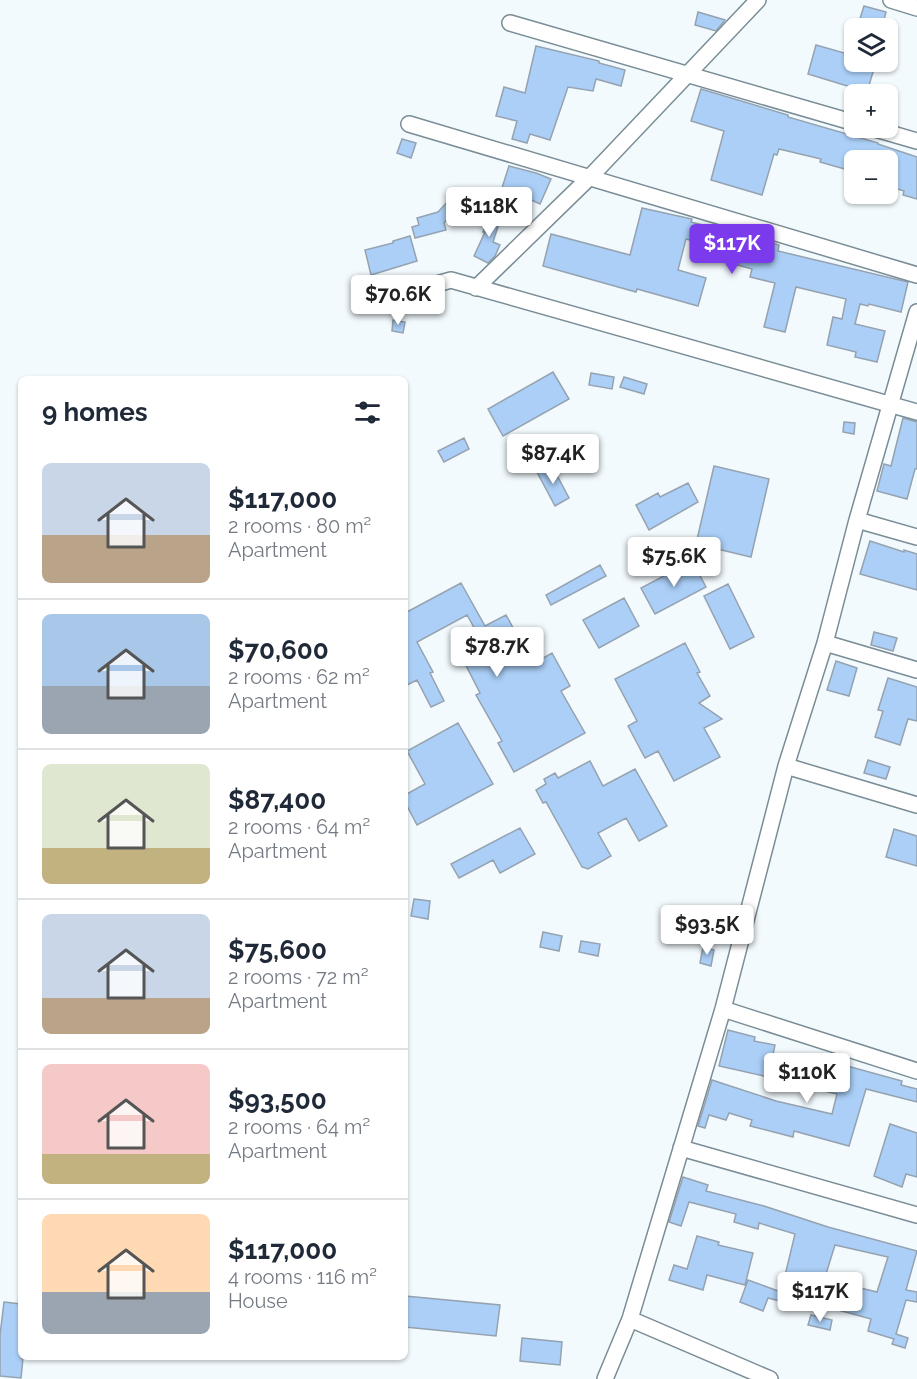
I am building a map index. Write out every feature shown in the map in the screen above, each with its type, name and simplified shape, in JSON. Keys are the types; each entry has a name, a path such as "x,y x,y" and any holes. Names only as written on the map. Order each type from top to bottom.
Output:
{"street":[{"path":"477,288 591,176 758,0"},
{"path":"891,0 917,8"},
{"path":"510,23 844,120"},
{"path":"409,124 591,176 917,275"},
{"path":"898,136 917,141"},
{"path":"373,302 451,280 917,412"},
{"path":"605,1379 630,1319 723,1009 786,765 825,643 857,520 917,312"},
{"path":"857,520 917,537"},
{"path":"825,643 917,670"},
{"path":"786,765 917,805"},
{"path":"723,1009 917,1071"},
{"path":"681,1148 917,1215"},
{"path":"630,1319 770,1379"}],"building":[{"path":"864,6 886,12 884,18 860,18"},
{"path":"698,12 725,20 716,31 695,25"},
{"path":"816,45 844,53 844,72 873,72 869,84 844,85 808,74"},
{"path":"536,46 599,61 599,63 625,70 621,86 596,79 593,91 568,87 550,140 530,134 527,143 512,139 517,121 496,116 504,87 525,93"},
{"path":"701,89 844,133 844,138 861,138 896,150 844,150 844,169 820,162 821,159 779,149 777,155 774,154 762,195 711,180 724,131 691,121"},
{"path":"402,139 416,143 411,158 397,153"},
{"path":"898,151 917,157 917,199 903,195 904,191 898,189"},
{"path":"509,166 551,179 540,204 514,192 513,194 501,191"},
{"path":"453,196 461,204 444,223 446,230 415,238 412,227 419,225 417,218 438,212"},
{"path":"497,208 503,211 493,242 500,245 495,256 488,263 474,256 485,232 483,232 489,214 494,215"},
{"path":"642,208 692,219 691,222 779,245 778,251 908,282 901,312 860,304 855,324 885,331 877,362 855,357 856,352 827,345 833,317 842,319 846,299 796,287 785,332 764,327 775,283 750,277 752,269 727,262 730,251 686,239 678,270 706,278 698,306 637,289 636,292 543,266 551,234 630,255"},
{"path":"410,236 417,261 371,275 365,250"},
{"path":"393,320 405,322 403,333 392,331"},
{"path":"553,372 569,399 503,436 488,409"},
{"path":"591,373 614,377 612,389 589,385"},
{"path":"624,377 647,384 644,394 620,387"},
{"path":"903,418 917,422 917,469 915,469 907,499 877,491 884,464 891,466"},
{"path":"844,422 855,423 854,434 843,432"},
{"path":"464,438 469,449 444,462 438,451"},
{"path":"551,464 569,498 555,506 537,472"},
{"path":"714,466 769,479 751,557 696,544"},
{"path":"688,483 698,502 649,530 636,505 658,493 660,497"},
{"path":"870,541 917,554 917,590 860,574"},
{"path":"692,561 706,587 655,614 641,588"},
{"path":"600,565 606,576 551,605 546,595"},
{"path":"461,583 485,626 506,615 533,664 552,653 570,686 561,691 585,733 514,772 498,743 502,741 476,695 480,693 455,644 477,633 467,615 417,642 433,672 430,673 444,701 431,707 417,680 408,684 408,611"},
{"path":"728,584 754,637 730,649 704,596"},
{"path":"624,598 639,626 599,648 583,620"},
{"path":"874,632 897,638 893,651 871,645"},
{"path":"685,643 700,672 697,673 710,696 699,703 722,719 704,728 720,757 674,781 658,751 645,758 628,726 637,721 615,679"},
{"path":"836,661 857,668 849,696 827,690"},
{"path":"888,678 917,687 917,721 908,719 900,745 875,737 883,711 878,710"},
{"path":"458,723 493,784 417,825 408,808 408,793 425,784 408,750"},
{"path":"868,760 890,767 886,779 864,773"},
{"path":"590,761 603,786 635,769 667,826 639,841 626,818 598,833 611,856 588,869 582,867 546,802 543,803 536,790 546,784 544,779 555,773 558,778"},
{"path":"520,828 535,854 500,873 493,860 459,878 451,864"},
{"path":"894,829 917,836 917,866 886,857"},
{"path":"414,899 430,901 428,919 411,916"},
{"path":"543,932 562,936 559,951 540,947"},
{"path":"581,941 600,944 598,956 579,952"},
{"path":"703,947 714,950 711,966 700,963"},
{"path":"728,1030 755,1037 754,1041 775,1045 768,1077 719,1066"},
{"path":"818,1058 902,1081 901,1085 917,1089 917,1102 866,1089 849,1146 794,1131 793,1137 750,1126 752,1120 729,1113 726,1120 709,1115 705,1128 698,1126 712,1080 776,1101 832,1114 837,1094 811,1088"},
{"path":"890,1124 917,1133 917,1177 906,1174 902,1187 874,1176"},
{"path":"683,1177 708,1185 706,1191 917,1251 906,1290 917,1292 917,1302 906,1300 896,1334 908,1338 905,1348 892,1344 894,1339 868,1331 871,1319 838,1310 844,1284 877,1292 888,1257 835,1245 825,1277 811,1273 802,1307 768,1298 763,1311 740,1302 748,1280 781,1292 795,1234 759,1223 758,1229 734,1222 736,1214 689,1202 681,1226 669,1222"},
{"path":"697,1236 719,1242 718,1245 753,1253 745,1285 707,1275 703,1290 669,1280 674,1265 687,1269"},
{"path":"408,1296 500,1305 496,1336 408,1327"},
{"path":"4,1302 18,1304 18,1360 23,1360 21,1378 0,1376 0,1335"},
{"path":"811,1315 832,1320 830,1330 808,1325"},
{"path":"522,1338 562,1342 560,1365 520,1361"}]}
